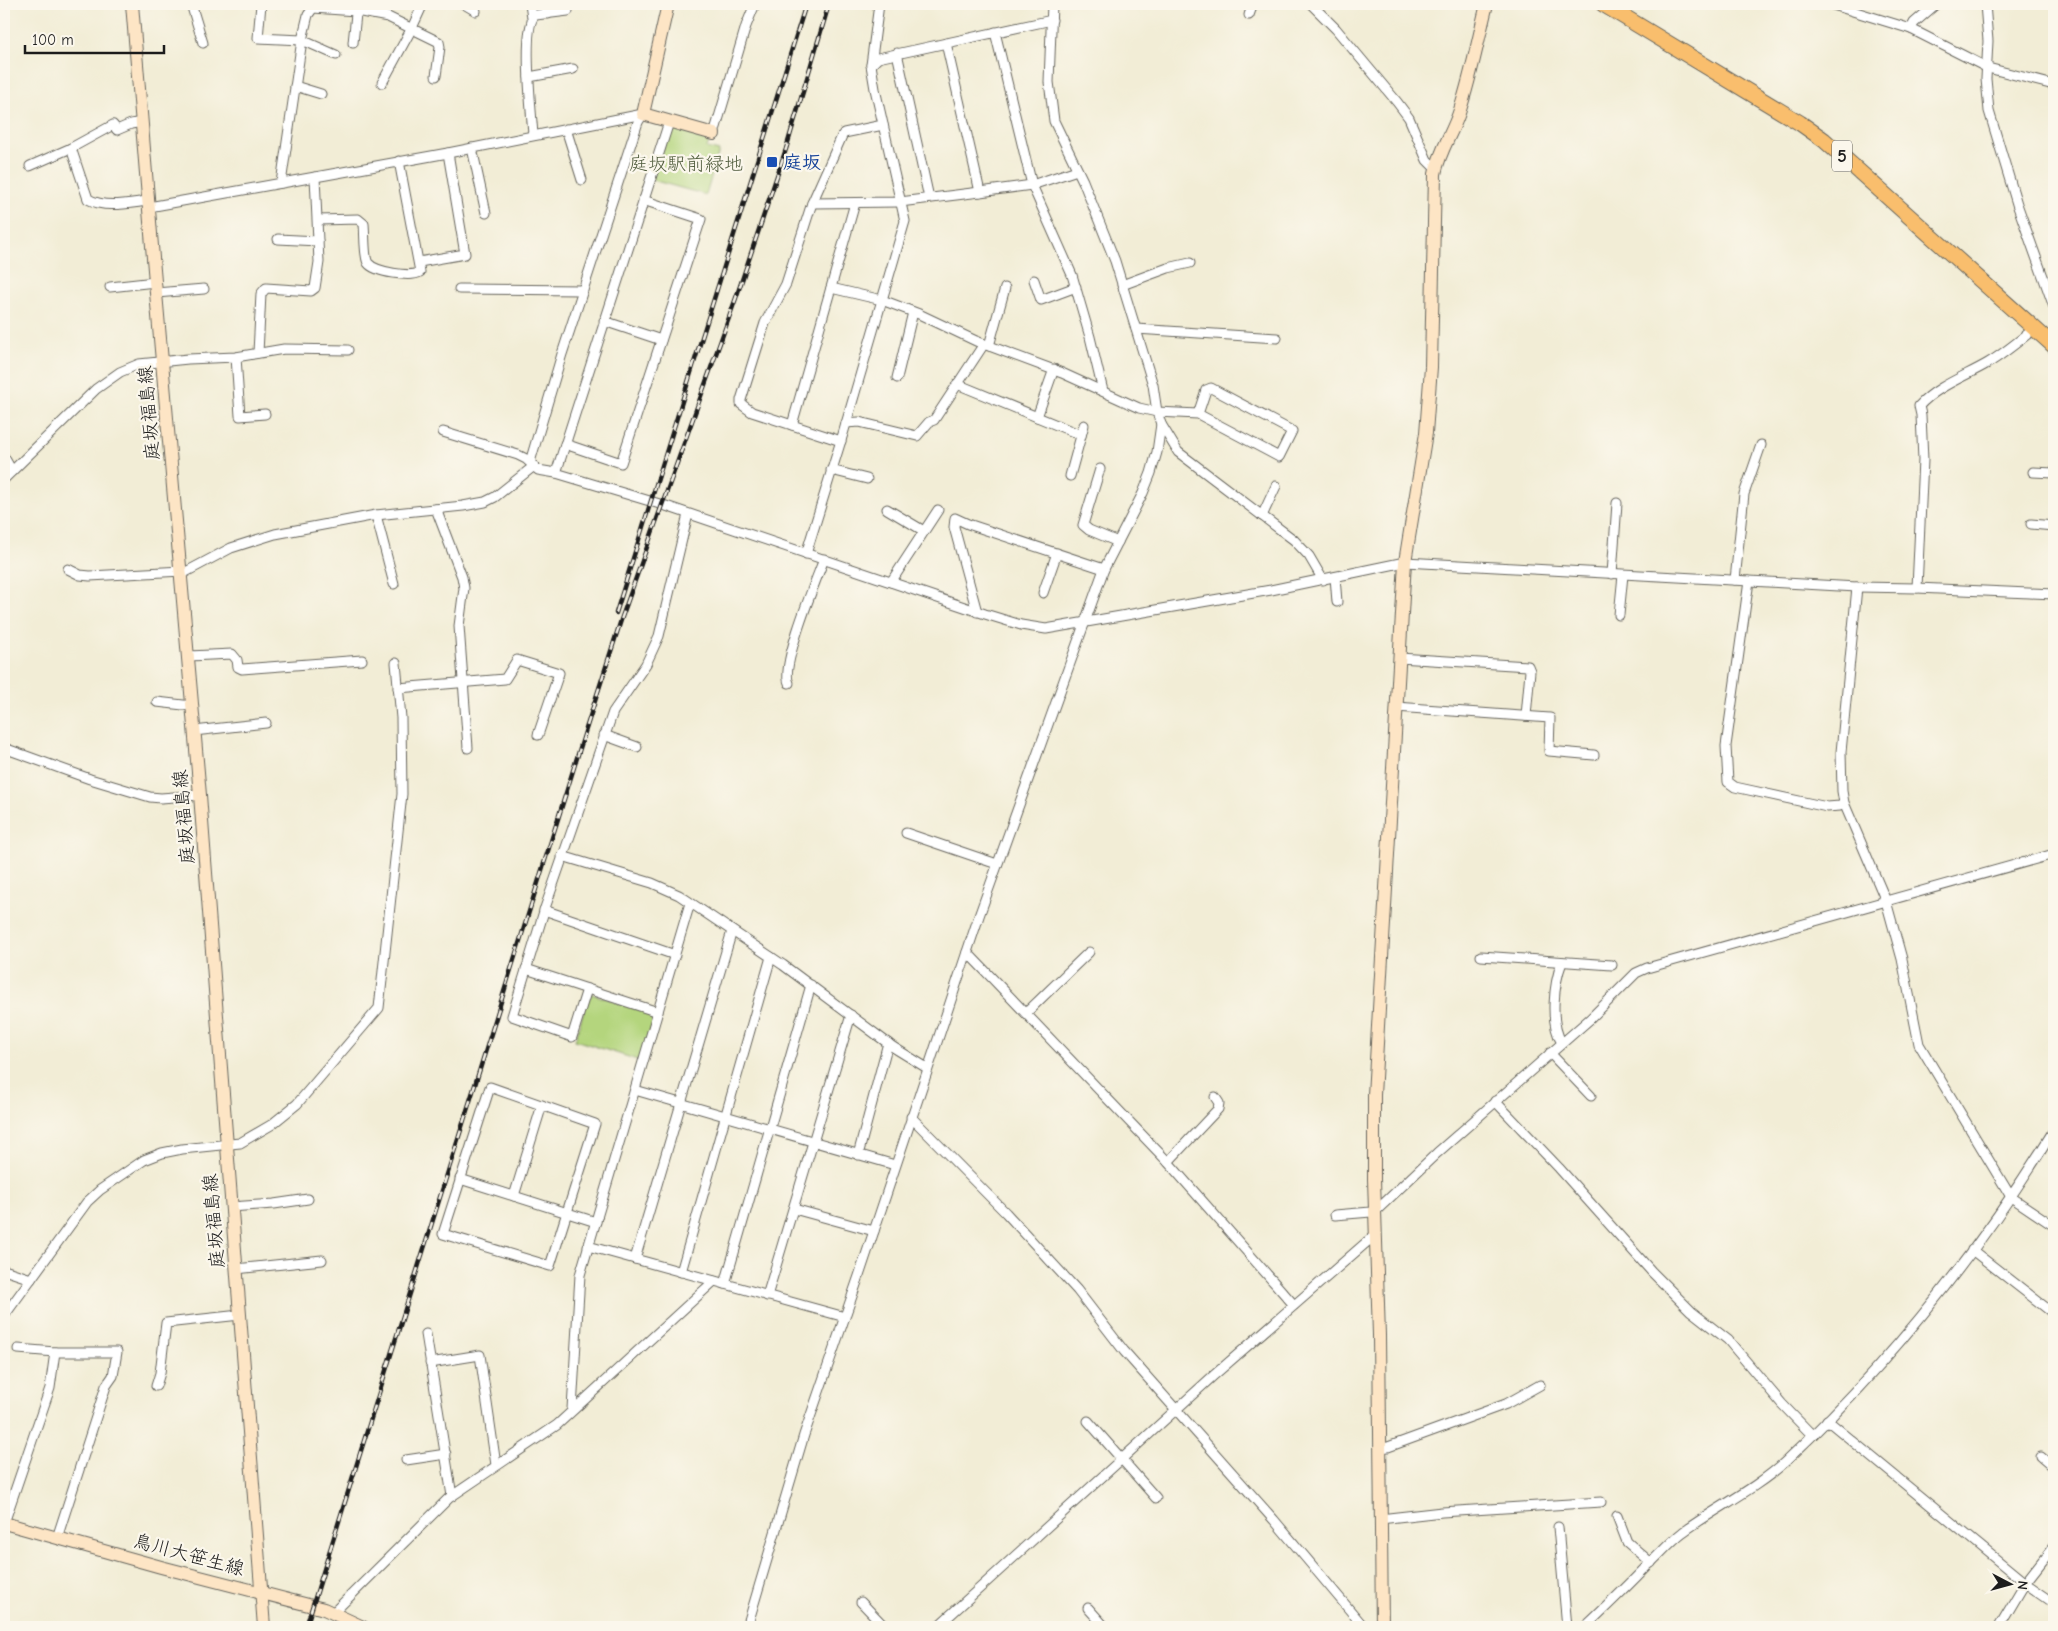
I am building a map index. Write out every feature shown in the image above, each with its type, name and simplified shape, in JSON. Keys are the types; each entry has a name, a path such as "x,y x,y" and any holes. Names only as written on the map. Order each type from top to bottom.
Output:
{"main road":[{"name":"5","path":"1603,4 1800,123 1824,140 2054,346"}],"street":[{"name":"庭坂福島線","path":"132,4 155,288 189,656 264,1627"},
{"path":"191,4 203,43"},
{"path":"262,4 258,38 302,40 336,55"},
{"path":"382,83 423,4"},
{"path":"464,4 476,11"},
{"path":"530,4 532,18 529,41 529,78 533,135"},
{"path":"547,4 548,14"},
{"path":"68,569 80,575 106,576 182,573 231,548 275,534 376,516 436,510 485,502 501,493 532,464 583,290 638,122 643,114 668,4"},
{"path":"71,148 88,199 100,204 148,204 400,162 643,114 714,134 746,26 755,4"},
{"path":"806,554 905,221 871,65 879,4"},
{"path":"1052,4 1048,82 1054,121 1078,170 1107,240 1153,385 1157,412 1161,424 1178,452 1302,548 1323,580"},
{"path":"1249,15 1253,4"},
{"path":"1311,4 1336,29 1398,102 1409,118 1427,160 1436,169"},
{"path":"1382,1627 1376,1210 1373,1144 1374,1095 1405,562 1426,433 1429,395 1436,169 1441,153 1459,116 1487,4"},
{"path":"1830,4 1911,28 1988,68 2054,85"},
{"path":"1911,28 1936,4"},
{"path":"1985,4 1988,41 1986,79 1989,111 2017,204 2054,307"},
{"path":"281,183 302,40 308,15 313,6 357,7 388,17 438,42 440,47 436,76"},
{"path":"353,43 357,7"},
{"path":"532,18 568,11"},
{"path":"871,65 878,58 897,53 1052,20"},
{"path":"995,32 1032,186 1064,254 1076,288 1090,337 1102,391"},
{"path":"946,43 980,192"},
{"path":"897,53 929,198"},
{"path":"529,78 573,69"},
{"path":"295,86 321,94"},
{"path":"30,166 71,148 113,125 117,130 142,122"},
{"path":"556,473 669,122"},
{"path":"841,440 748,410 741,404 741,400 765,323 786,284 812,203 844,133 883,125"},
{"path":"566,129 582,180"},
{"path":"472,148 486,213"},
{"path":"419,262 465,254 448,153"},
{"path":"318,220 358,219 364,224 366,259 370,265 397,274 415,275 420,272 400,162"},
{"path":"812,203 900,202 1032,186 1078,170"},
{"path":"258,353 261,294 266,288 312,291 316,288 319,262 315,177"},
{"path":"565,444 621,463 701,220 643,200"},
{"path":"792,425 855,203"},
{"path":"278,239 318,241"},
{"path":"1122,285 1168,268 1190,263"},
{"path":"1034,280 1041,300 1076,288"},
{"path":"110,287 204,289"},
{"path":"459,288 583,290"},
{"path":"831,288 882,300 913,312 986,345 1054,369 1139,408 1157,412 1198,414 1280,457 1292,431 1211,388 1206,390 1198,414"},
{"path":"846,423 859,422 917,436 929,422 934,420 957,384 986,345 1005,288"},
{"path":"897,378 913,312"},
{"path":"604,320 661,340"},
{"path":"1917,588 1923,460 1922,416 1919,406 1955,381 1998,356 2035,328"},
{"path":"1136,329 1277,338"},
{"path":"4,479 110,379 135,366 209,357 236,357 284,349 348,350"},
{"path":"236,357 240,416 265,414"},
{"path":"1037,417 1054,369"},
{"path":"957,384 1081,435"},
{"path":"747,1627 804,1435 997,864 1104,569 1151,473 1157,452 1161,424"},
{"path":"1070,476 1084,425"},
{"path":"443,432 518,455 538,470 556,473 688,514 977,612 1021,625 1046,629 1323,580 1405,562 1857,588 1917,588 2054,594"},
{"path":"1735,580 1744,494 1761,445"},
{"path":"4,457 12,472"},
{"path":"1100,468 1083,525 1089,530 1118,542"},
{"path":"831,470 867,479"},
{"path":"2033,472 2054,473"},
{"path":"1262,516 1276,486"},
{"path":"1612,574 1617,503"},
{"path":"887,509 924,531"},
{"path":"436,510 462,577 464,588 459,626 468,748"},
{"path":"891,582 938,510"},
{"path":"587,989 572,1038 512,1016 544,910 604,735 613,712 646,664 659,636 688,514"},
{"path":"376,516 394,584"},
{"path":"977,612 954,527 954,518 1104,569"},
{"path":"2031,524 2054,526"},
{"path":"1043,593 1057,553"},
{"path":"789,683 787,674 790,654 824,560"},
{"path":"1619,615 1623,575"},
{"path":"1335,577 1336,602"},
{"path":"1749,581 1726,746 1728,782 1734,787 1812,805 1836,807 1844,802"},
{"path":"1857,588 1841,752 1844,802 1886,901 1902,959 1919,1044 2011,1197 2054,1226"},
{"path":"189,656 232,654 237,660 238,667 242,670 362,660"},
{"path":"1399,658 1528,666 1530,670 1526,716"},
{"path":"398,688 505,679 517,660 559,674 538,736"},
{"path":"4,1316 88,1202 100,1190 144,1160 162,1153 240,1143 271,1125 297,1104 379,1008 402,794 402,747 396,663"},
{"path":"157,702 192,706"},
{"path":"1396,707 1550,718 1549,751 1594,755"},
{"path":"194,731 266,723"},
{"path":"604,735 637,747"},
{"path":"4,748 150,797 161,798 200,794"},
{"path":"906,833 997,864"},
{"path":"1335,1214 1376,1210 1591,1018 1636,973 1647,968 2054,854"},
{"path":"562,856 652,883 679,895 811,986 888,1043 927,1068"},
{"path":"572,1409 579,1286 588,1246 690,903"},
{"path":"544,910 675,955"},
{"path":"635,1259 732,931"},
{"path":"967,952 1168,1162 1294,1305"},
{"path":"1026,1014 1089,952"},
{"path":"1481,956 1612,965"},
{"path":"681,1272 771,958"},
{"path":"1562,962 1556,985 1555,1009 1556,1030 1562,1043"},
{"path":"526,969 658,1012"},
{"path":"725,1284 811,986"},
{"path":"767,1296 851,1015"},
{"path":"858,1154 888,1043"},
{"path":"1550,1053 1591,1096"},
{"path":"490,1087 595,1124 550,1266 443,1234 460,1179 490,1087"},
{"path":"635,1090 895,1166"},
{"path":"1168,1162 1218,1109 1219,1103 1215,1097"},
{"path":"1496,1101 1664,1284 1691,1311 1728,1340 1782,1404 1812,1435"},
{"path":"514,1196 542,1105"},
{"path":"911,1117 1006,1213 1077,1290 1124,1350 1274,1520 1364,1627"},
{"path":"1585,1627 1681,1534 1784,1463 1827,1420 1905,1335 1972,1250 2011,1197 2054,1130"},
{"path":"460,1179 596,1222"},
{"path":"231,1207 308,1199"},
{"path":"794,1209 874,1231"},
{"path":"936,1627 1121,1458 1376,1234"},
{"path":"588,1246 845,1317"},
{"path":"1972,1250 2054,1314"},
{"path":"236,1268 322,1260"},
{"path":"4,1270 31,1279"},
{"path":"333,1613 452,1496 557,1425 572,1409 714,1281"},
{"path":"156,1386 160,1373 166,1324 240,1315"},
{"path":"426,1334 452,1496"},
{"path":"18,1349 55,1352 116,1352 113,1376 106,1386 57,1538"},
{"path":"4,1523 50,1388 55,1352"},
{"path":"430,1363 480,1355 496,1465"},
{"path":"1380,1448 1388,1447 1506,1404 1540,1386"},
{"path":"1827,1420 2025,1582 2054,1603"},
{"path":"1088,1421 1156,1498"},
{"path":"406,1460 446,1454"},
{"path":"2041,1457 2054,1468"},
{"path":"1380,1520 1442,1512 1601,1502"},
{"path":"1618,1516 1627,1542 1651,1563"},
{"name":"鳥川大笹生線","path":"4,1523 161,1567 260,1591 333,1613 363,1627"},
{"path":"1558,1527 1567,1627"},
{"path":"1999,1627 2025,1582 2054,1546"},
{"path":"861,1602 885,1627"},
{"path":"1088,1608 1105,1627"}],"green space":[{"name":"庭坂駅前緑地","path":"671,125 711,136 707,148 719,151 706,195 652,180"},
{"path":"589,993 655,1014 641,1061 575,1040"}],"railway":[{"path":"616,613 806,4"},
{"path":"306,1627 622,617 736,298 786,149 829,4"}],"place":[{"name":"庭坂","path":"772,162"}]}
